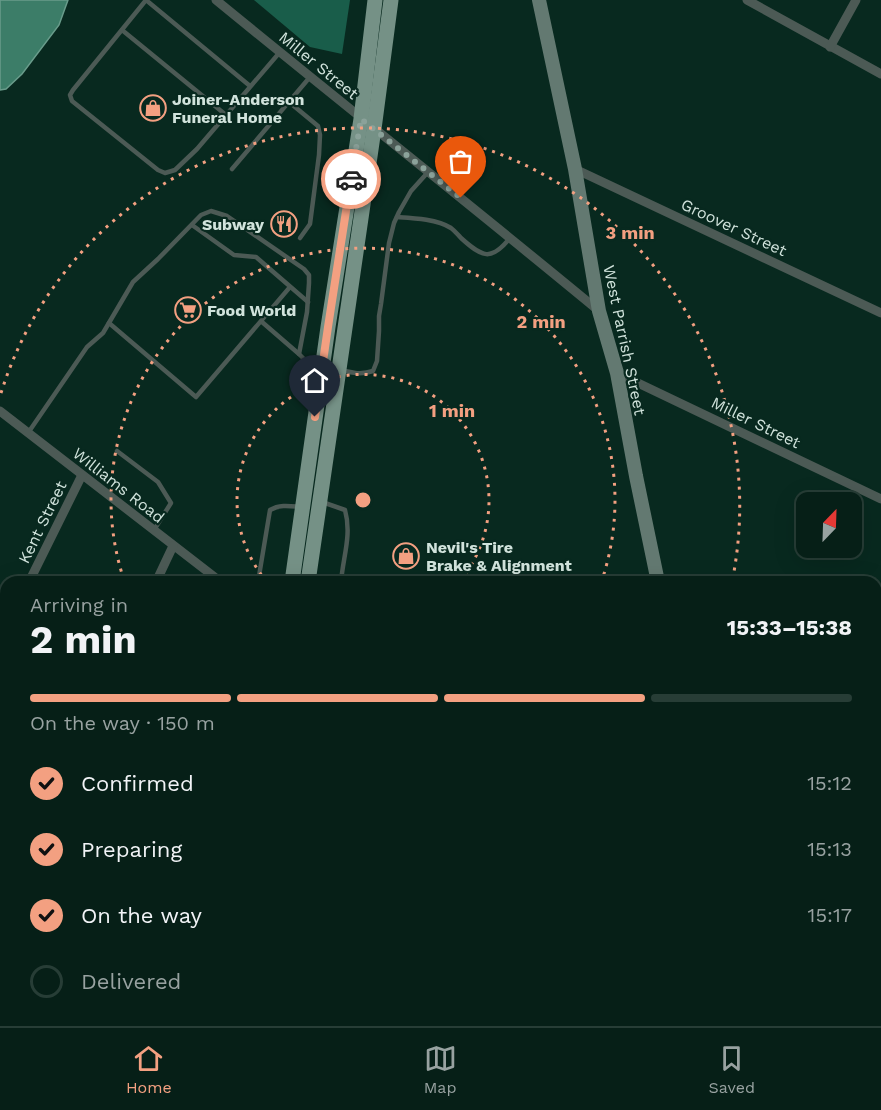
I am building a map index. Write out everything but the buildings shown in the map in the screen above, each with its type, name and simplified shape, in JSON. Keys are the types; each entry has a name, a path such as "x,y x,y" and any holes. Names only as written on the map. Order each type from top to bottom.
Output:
{"main road":[{"path":"293,576 321,372 361,119 375,0"},
{"path":"309,576 391,0"}],"street":[{"name":"Miller Street","path":"216,0 599,310"},
{"name":"West Parrish Street","path":"539,0 575,169 599,310 617,373 656,576"},
{"path":"747,0 881,74"},
{"path":"830,46 856,0"},
{"name":"Groover Street","path":"575,169 881,313"},
{"name":"Miller Street","path":"617,373 881,499"},
{"name":"Williams Road","path":"0,411 213,576"},
{"name":"Kent Street","path":"32,576 82,475"},
{"path":"159,576 173,546"}],"lane":[{"path":"250,86 146,0 70,95 72,101 129,148 165,173 175,170 197,149 280,52"},
{"path":"122,30 226,115"},
{"path":"232,169 310,77"},
{"path":"289,102 318,126 320,135 310,224 300,238"},
{"path":"339,370 356,374 373,371 377,360 379,316 388,243 396,217 411,191 429,171"},
{"path":"28,433 87,347 103,333 133,282 201,214 211,211 226,216 304,269 309,275 308,302 299,354"},
{"path":"396,217 433,222 451,228 470,246 483,254 494,254 510,238"},
{"path":"192,225 234,255 256,258 308,302"},
{"path":"109,323 196,397 290,287"},
{"path":"261,322 321,372"},
{"path":"117,451 158,482 171,503 154,530"},
{"path":"320,501 345,510 348,539 342,576"},
{"path":"259,576 270,510 284,505 302,507"}],"shaded area":[{"path":"0,0 68,0 59,25 22,74 6,89 0,90"},
{"path":"254,0 350,0 342,54 310,47"}],"way so far":[{"path":"351,179 361,119 461,198"}],"place":[{"name":"Joiner-Anderson Funeral Home","path":"153,108"},
{"name":"Subway","path":"284,224"},
{"name":"Food World","path":"188,310"},
{"name":"Nevil's Tire Brake & Alignment","path":"406,556"}],"route":[{"path":"315,417 351,179"}]}
